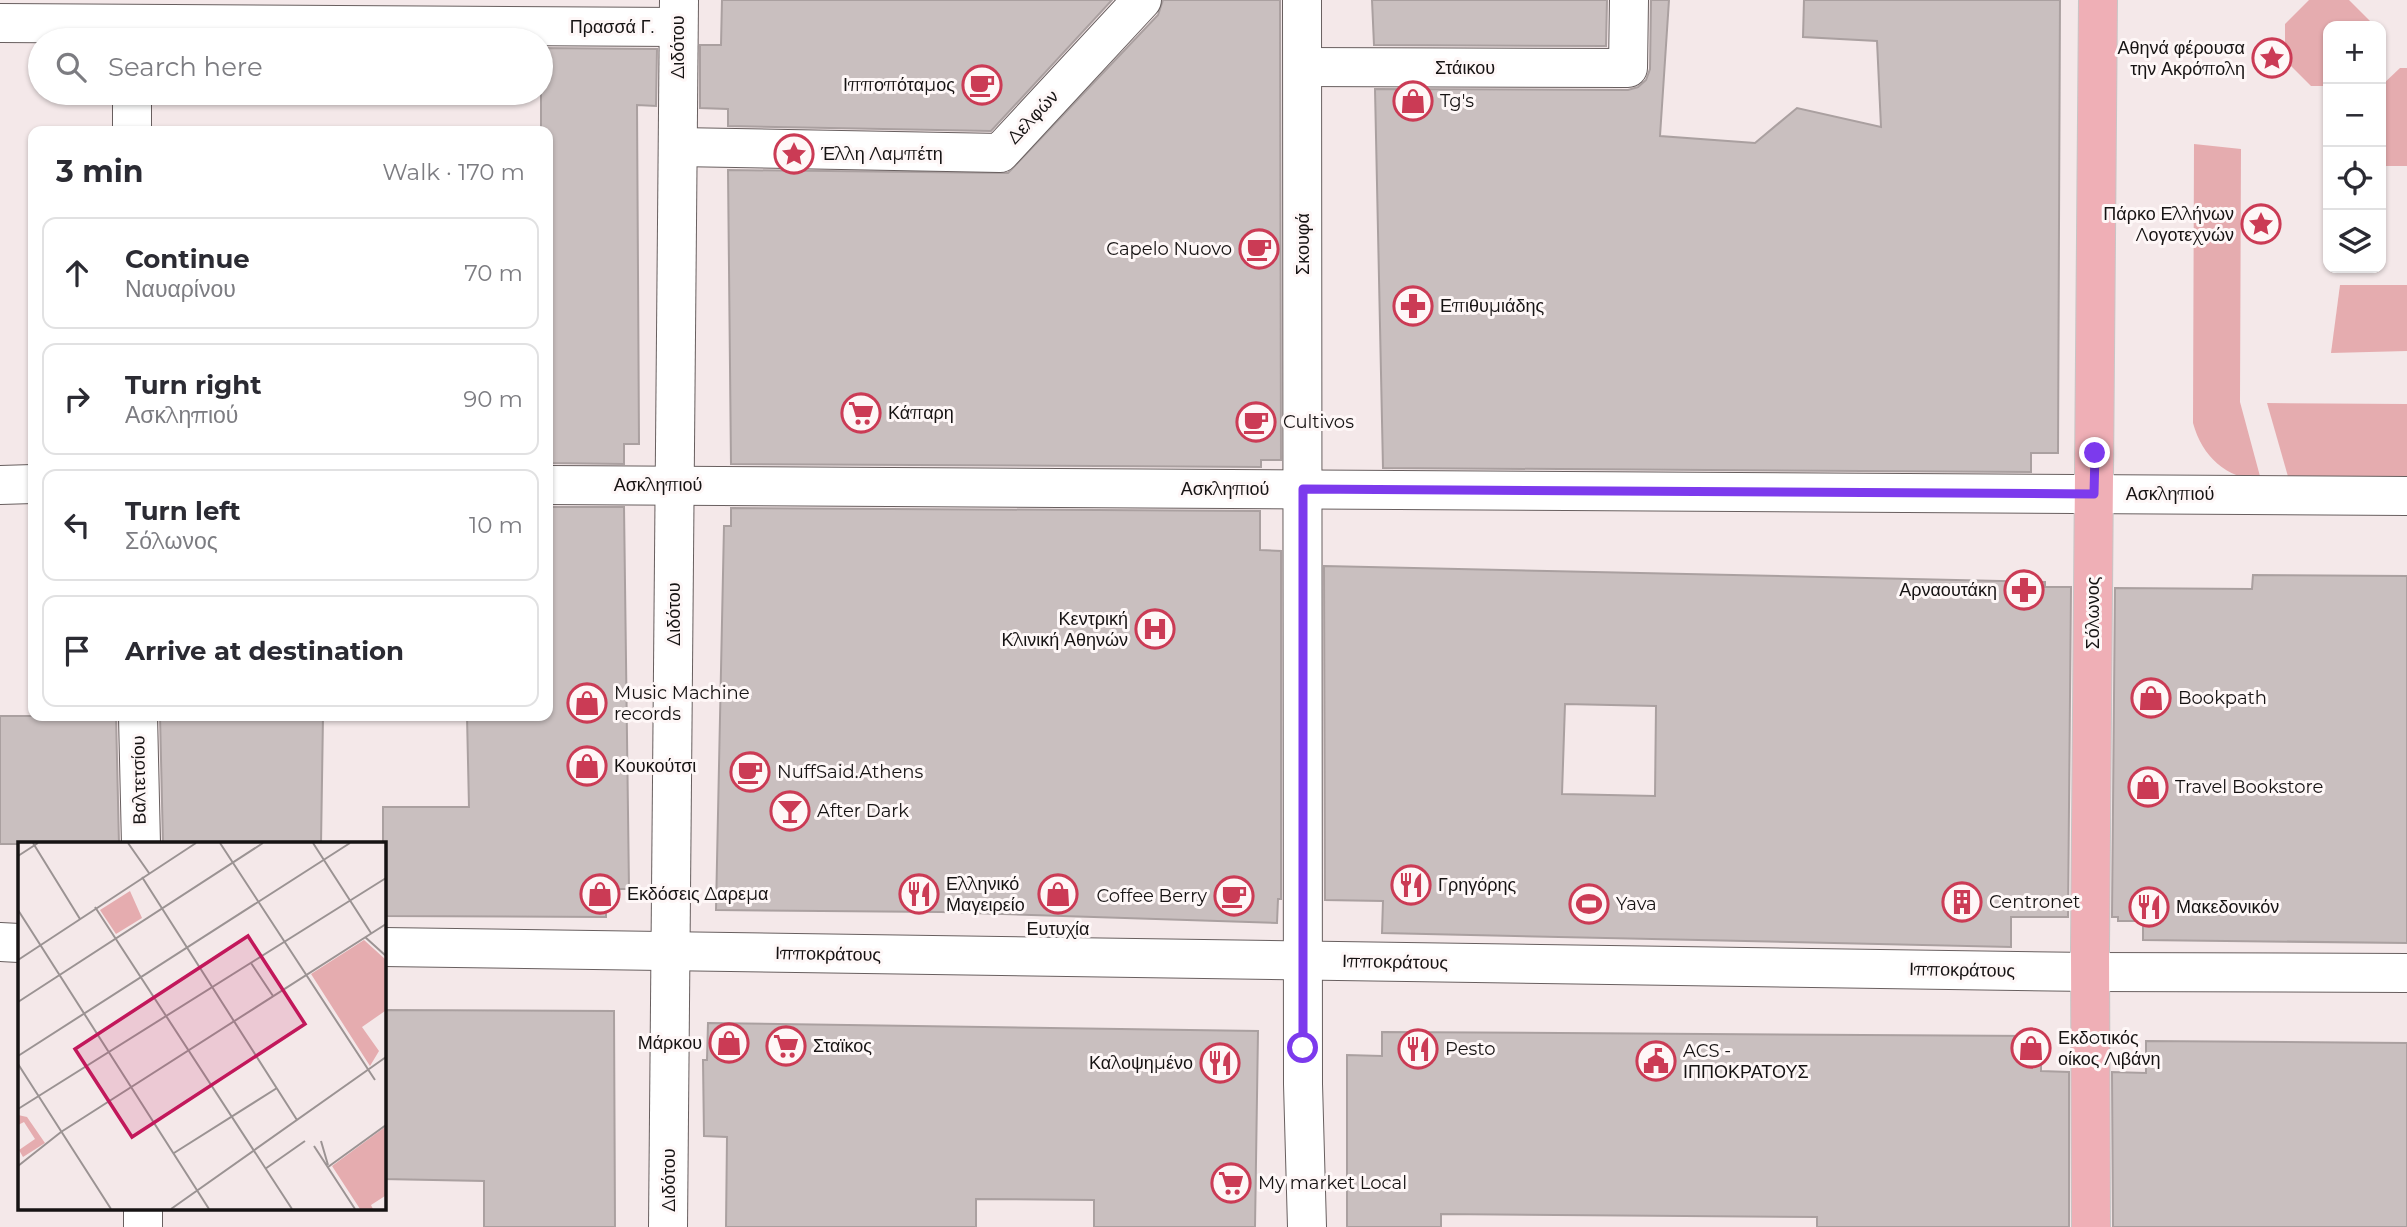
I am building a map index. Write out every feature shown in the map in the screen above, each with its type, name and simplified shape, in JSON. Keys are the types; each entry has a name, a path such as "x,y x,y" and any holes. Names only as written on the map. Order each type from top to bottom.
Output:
{"main road":[{"name":"Σόλωνος","path":"2091,1227 2098,0"}],"street":[{"name":"Δελφών","path":"678,147 1000,153 1142,0"},
{"name":"Σκουφά","path":"1302,0 1302,961 1307,1227"},
{"name":"Στάικου","path":"1303,67 1628,68 1629,0"},
{"name":"Διδότου","path":"668,1227 678,13"},
{"name":"Πρασσά Γ.","path":"268,28 678,13"},
{"name":"Πρασσά Γ.","path":"0,23 66,28"},
{"path":"132,105 132,126"},
{"path":"0,485 28,484"},
{"name":"Ασκληπιού","path":"553,485 2407,496"},
{"name":"Βαλτετσίου","path":"138,721 141,842"},
{"path":"0,943 18,943"},
{"name":"Ιπποκράτους","path":"385,947 2091,972 2407,972"}],"shaded area":[{"path":"2309,0 2349,0 2370,21 2323,21 2323,86 2311,86 2285,60 2285,24"},
{"path":"2400,68 2407,68 2407,166 2386,166 2386,81"},
{"path":"2194,144 2241,149 2240,402 2261,480 2237,475 2217,463 2202,446 2193,423"},
{"path":"2340,285 2407,285 2407,351 2331,353"},
{"path":"2267,403 2407,404 2407,481 2289,480"}],"building":[{"path":"722,0 1112,0 991,131 728,126 728,109 700,108 700,45 721,45"},
{"path":"1163,0 1280,0 1281,460 1261,460 1261,467 731,464 728,170 1008,173 1158,15"},
{"path":"1372,0 1607,0 1606,46 1374,45"},
{"path":"1651,0 1669,0 1660,136 1755,143 1797,108 1881,127 1877,41 1803,37 1804,0 2060,0 2058,453 2031,453 2031,472 1383,468 1375,89 1628,90 1638,87 1646,80 1650,69"},
{"path":"553,48 657,49 656,106 637,105 639,444 624,444 624,464 553,463 553,126 541,126 541,105 553,105"},
{"path":"553,507 624,507 629,889 606,889 606,917 385,916 383,807 469,807 467,721 553,721"},
{"path":"731,508 1260,511 1260,550 1281,551 1281,899 1278,899 1277,923 941,912 716,910 724,526 731,526"},
{"path":"1324,566 2045,582 2045,587 2071,587 2068,917 2011,917 2011,947 1382,933 1383,901 1325,900","holes":["1565,704 1656,706 1655,796 1562,794"]},
{"path":"2253,575 2407,576 2407,943 2143,940 2143,921 2118,921 2118,917 2112,917 2115,588 2252,589"},
{"path":"0,716 28,716 28,721 116,721 119,842 0,844"},
{"path":"160,721 323,721 321,842 163,842"},
{"path":"385,1010 614,1011 615,1227 484,1227 484,1181 385,1179"},
{"path":"708,1023 1258,1031 1255,1227 1094,1227 1094,1200 976,1199 976,1227 726,1227 727,1137 704,1136 703,1060 707,1060"},
{"path":"1382,1032 2041,1036 2041,1071 2069,1072 2069,1227 1817,1227 1817,1217 1441,1214 1441,1227 1347,1227 1347,1055 1382,1056"},
{"path":"2146,1041 2407,1043 2407,1227 2113,1227 2112,1072 2146,1073"}],"place":[{"name":"Αθηνά φέρουσα την Ακρόπολη","path":"2272,58"},
{"name":"Ιπποπόταμος","path":"982,85"},
{"name":"Tg's","path":"1413,101"},
{"name":"Έλλη Λαμπέτη","path":"794,154"},
{"name":"Πάρκο Ελλήνων Λογοτεχνών","path":"2261,224"},
{"name":"Capelo Nuovo","path":"1259,249"},
{"name":"Επιθυμιάδης","path":"1413,306"},
{"name":"Κάπαρη","path":"861,413"},
{"name":"Cultivos","path":"1256,422"},
{"name":"Αρναουτάκη","path":"2024,590"},
{"name":"Κεντρική Κλινική Αθηνών","path":"1155,629"},
{"name":"Bookpath","path":"2151,698"},
{"name":"Music Machine records","path":"587,703"},
{"name":"Κουκούτσι","path":"587,766"},
{"name":"NuffSaid.Athens","path":"750,772"},
{"name":"Travel Bookstore","path":"2148,787"},
{"name":"After Dark","path":"790,811"},
{"name":"Γρηγόρης","path":"1411,885"},
{"name":"Εκδόσεις Δαρεμα","path":"600,894"},
{"name":"Ελληνικό Μαγειρείο","path":"919,894"},
{"name":"Ευτυχία","path":"1058,894"},
{"name":"Coffee Berry","path":"1234,896"},
{"name":"Centronet","path":"1962,902"},
{"name":"Yava","path":"1589,904"},
{"name":"Μακεδονικόν","path":"2149,907"},
{"name":"Μάρκου","path":"729,1043"},
{"name":"Σταϊκος","path":"786,1046"},
{"name":"Εκδoτικός οίκος Λιβάνη","path":"2031,1048"},
{"name":"Pesto","path":"1418,1049"},
{"name":"ACS - ΙΠΠΟΚΡΑΤΟΥΣ","path":"1656,1061"},
{"name":"Καλοψημένο","path":"1220,1063"},
{"name":"My market Local","path":"1231,1183"}],"route":[{"path":"1303,1048 1303,489 2094,494 2095,453"}]}
